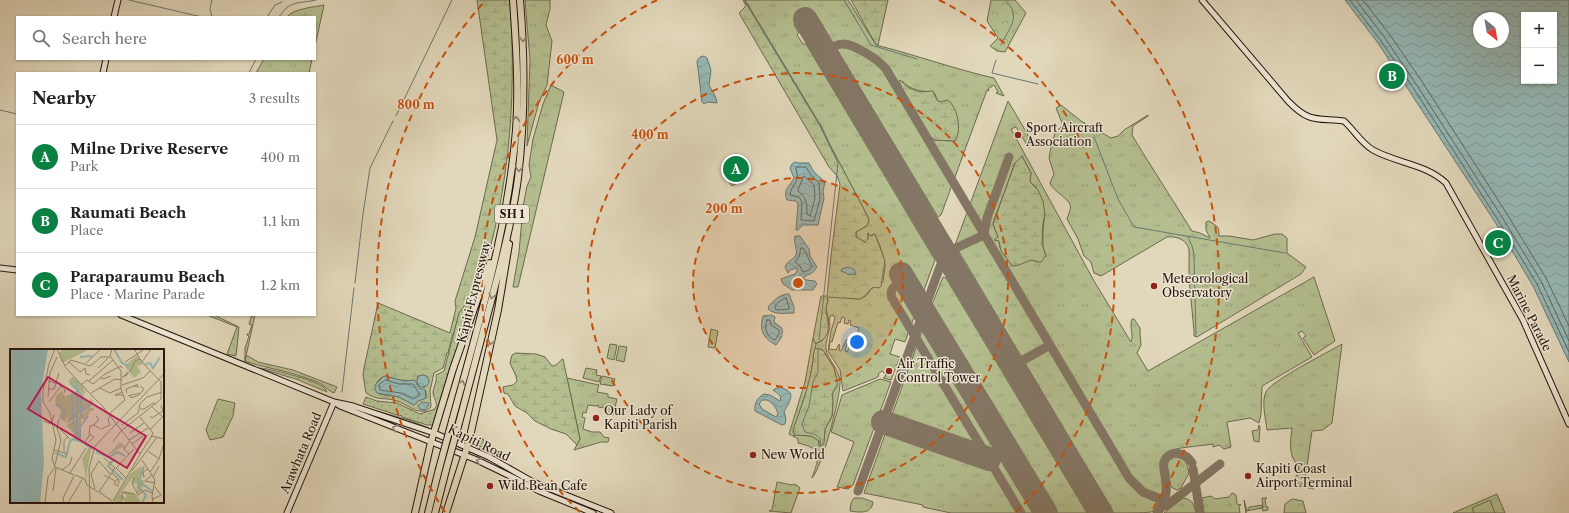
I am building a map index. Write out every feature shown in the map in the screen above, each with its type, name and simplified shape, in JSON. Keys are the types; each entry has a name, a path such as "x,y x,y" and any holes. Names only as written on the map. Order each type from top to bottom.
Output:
{"highway":[{"name":"Kāpiti Expressway","path":"435,513 446,470 455,422 495,258 510,179 516,130 517,93 513,0"},
{"name":"Kāpiti Expressway","path":"428,513 439,469 455,422 511,221 518,179 523,130 523,48 520,0"},
{"path":"446,513 467,447 498,310 508,252 511,221"},
{"path":"415,513 431,442 458,354 501,231"}],"main road":[{"path":"114,16 118,0"},
{"name":"Marine Parade","path":"1202,0 1288,101 1300,112 1316,120 1344,121 1371,149 1437,176 1446,183 1523,320 1569,424"},
{"path":"103,72 106,60"},
{"path":"0,268 16,270"},
{"name":"Kapiti Road","path":"123,316 334,402 354,406 434,433 489,457 533,482 612,513"},
{"name":"Kapiti Road","path":"334,402 340,406 464,455 539,491 593,513"},
{"name":"Arawhata Road","path":"287,513 334,402"}],"green space":[{"path":"477,0 510,0 512,39 511,115 508,153 495,229 485,266 473,303 468,301 458,320 443,368 434,373 430,391 431,407 426,411 418,411 401,402 377,398 366,393 363,375 378,303 450,333 456,308 455,301 475,237 497,140","holes":["424,375 428,377 428,382 424,388 417,380 418,376","386,376 399,380 415,381 419,388 426,391 426,398 418,401 414,405 399,397 379,394 377,382 382,377"]},
{"path":"525,0 550,0 550,9 546,25 552,41 547,85 539,102 527,146 530,60"},
{"path":"743,0 745,0 822,128 867,215 869,220 867,226 856,232 856,237 865,242 868,239 868,233 870,236 875,234 885,261 881,286 879,288 875,287 870,289 862,298 859,299 827,297 828,300 826,309 828,332 822,340 817,343 815,343 813,338 821,296 827,296 840,184 837,176 829,167 739,13 746,6"},
{"path":"745,0 848,0 876,45 994,78 1004,96 996,93 998,92 994,85 988,89 989,91 987,90 941,215 938,217 815,13 794,25 799,33 797,35 803,44 806,44 935,260 905,342 895,339 890,354 900,357 891,380 883,378 886,376 885,374 892,371 887,367 885,370 886,372 884,373 882,371 876,378 843,391 840,370 828,351 831,331 835,318 832,315 830,317 826,350 836,369 840,381 834,415 826,446 812,478 818,459 816,451 806,445 798,443 798,439 793,436 811,436 818,440 819,443 824,440 825,429 832,416 832,394 837,386 834,368 822,349 814,349 815,343 822,341 829,322 826,308 828,301 827,296 859,299 866,296 872,288 883,282 885,266 881,249 874,234 870,236 868,233 868,240 865,242 856,237 856,232 867,226 869,220 822,128","holes":["902,81 914,89 935,94 937,100 940,102 955,141 934,140 930,136 902,88","842,317 845,318 844,323 848,324 849,320 851,321 850,325 859,328 851,348 849,347 847,352 845,351 848,340 846,340 841,351 839,350 839,344 836,350 829,349 830,341 832,342 838,322 840,323"]},
{"path":"851,0 888,0 878,45 875,43"},
{"path":"991,0 1015,0 1026,13 1005,52 997,51 990,46 998,38 987,21"},
{"path":"324,5 316,41 316,16 288,16 298,10"},
{"path":"263,60 312,60 309,72 257,72"},
{"path":"900,80 909,88 919,92 933,91 937,100 940,102 948,100 954,109 958,120 958,131 955,141 934,140 930,136 902,88 899,81"},
{"path":"551,85 564,92 518,287 513,287 519,252 523,207 527,186 531,177 529,165 533,139 543,104"},
{"path":"1008,101 1028,135 1031,146 1029,148 1016,127 1011,129 1094,281 1131,342 1132,319 1134,319 1140,328 1141,345 1137,353 1148,371 1314,277 1335,341 1314,355 1303,338 1306,336 1302,331 1298,333 1312,357 1262,386 1261,414 1259,423 1250,418 1227,422 1231,447 1224,449 1219,445 1213,447 1213,444 1183,448 1168,452 1163,458 1161,466 1163,491 1162,500 1159,507 1151,512 1114,513 955,245","holes":["1022,156 1031,173 1030,182 1036,187 1045,214 1043,250 1038,262 1000,248 999,241 995,240 998,237 993,224 1015,163"]},
{"path":"1061,105 1081,121 1111,138 1118,136 1124,130 1148,115 1133,126 1132,135 1192,231 1210,238 1206,230 1206,222 1209,221 1219,230 1219,236 1253,240 1275,234 1282,234 1287,238 1287,253 1306,267 1301,274 1197,337 1194,336 1189,278 1189,249 1183,241 1174,237 1167,237 1101,276 1094,273 1091,262 1084,256 1078,239 1067,219 1070,210 1069,203 1052,187 1050,183 1054,174 1049,158 1051,147 1055,133 1063,125 1056,108"},
{"path":"1022,156 1031,173 1030,182 1038,190 1043,201 1045,215 1043,222 1042,244 1046,256 1041,262 1031,260 1012,266 1001,251 999,241 994,240 998,237 993,224 1015,163"},
{"path":"737,164 747,177 732,186 725,175"},
{"path":"943,277 946,278 1087,513 951,513 923,507 923,505 864,493 927,317"},
{"path":"468,301 473,303 451,366 434,425 427,425 402,417 401,415 400,416 363,404 366,397 377,401 397,403 420,414 435,409 436,402 433,392 436,382 436,375 444,371 459,313"},
{"path":"210,316 216,316 239,327 236,356 227,354 237,327"},
{"path":"252,316 255,316 245,361 245,348 249,336 247,334 249,334 252,325 249,324"},
{"path":"711,329 718,331 715,348 708,347"},
{"path":"813,338 816,344 809,383 793,432 795,435 793,436 789,434 805,382"},
{"path":"610,344 617,345 614,360 607,358"},
{"path":"1342,344 1332,423 1323,430 1312,431 1305,480 1314,489 1293,485 1296,476 1299,473 1291,451 1292,428 1267,430 1264,405 1266,392 1278,381"},
{"path":"619,346 627,347 624,362 616,360"},
{"path":"815,348 823,350 834,368 837,380 837,386 832,394 832,416 825,429 824,443 820,446 819,441 811,436 795,435 793,432 809,380"},
{"path":"516,353 536,354 545,357 552,366 556,365 563,359 580,439 577,445 566,434 535,421 527,413 515,406 508,394 504,393 503,387 513,385 517,381 510,363 512,355"},
{"path":"248,356 258,362 293,370 337,387 334,393 321,384 310,379 245,361 245,357"},
{"path":"258,368 281,372 311,381 324,387 327,392 296,379"},
{"path":"586,368 597,370 596,375 601,376 599,382 583,378"},
{"path":"602,376 615,379 613,386 600,384"},
{"path":"567,378 599,385 597,392 608,394 608,397 617,399 613,415 605,413 606,408 598,407 598,405 588,405 586,413 583,412 582,417 585,418 583,429 592,432 600,432 604,437 609,438 608,442 601,442 574,450 580,439"},
{"path":"880,379 891,382 853,485 848,489 837,487 854,442 831,432 842,395"},
{"path":"218,399 235,403 233,416 223,437 210,440 206,430"},
{"path":"373,410 409,420 429,428 428,428"},
{"path":"1259,425 1259,442 1254,441 1252,431 1258,430"},
{"path":"481,437 504,459 503,461 475,446 477,445 497,454 480,439"},
{"path":"481,438 497,454 477,445 478,440"},
{"path":"1176,456 1184,460 1187,464 1189,473 1181,488 1177,490 1171,487 1167,468 1168,461"},
{"path":"777,482 792,485 794,484 800,488 791,513 769,511 772,510"},
{"path":"1232,493 1236,495 1237,504 1241,505 1239,506 1240,513 1204,513 1202,498 1211,496 1215,499 1229,497"},
{"path":"1497,494 1505,513 1453,513"},
{"path":"854,498 862,498 873,502 871,508 866,511 859,512 850,511 851,503"},
{"path":"1183,498 1192,503 1196,513 1164,513"},
{"path":"1262,498 1267,498 1265,499 1268,510 1263,511"},
{"path":"1292,499 1303,501 1306,513 1284,513 1285,504"},
{"path":"1244,500 1247,510 1249,510 1249,507 1263,505 1262,508 1246,511 1246,513"},
{"path":"1490,500 1495,513 1474,513 1472,508"}],"water":[{"path":"1345,0 1569,0 1569,362 1533,286 1495,222 1378,43"},
{"path":"704,56 707,58 711,70 709,85 717,103 708,102 704,104 702,102 697,61 700,57"},
{"path":"795,162 809,163 814,172 825,182 823,191 824,198 818,225 803,225 798,230 796,230 798,204 796,201 787,200 786,196 786,190 794,178 790,168"},
{"path":"795,236 800,236 809,249 810,256 817,267 812,273 803,278 806,280 815,281 817,284 813,290 792,290 783,284 781,279 795,274 797,271 797,268 790,270 788,273 785,267 787,263 796,255"},
{"path":"848,267 854,269 856,274 848,275 841,271 842,269"},
{"path":"786,294 789,294 794,307 794,313 778,313 769,310 768,307 774,301"},
{"path":"771,315 775,317 774,322 782,328 781,337 776,345 765,336 762,329 763,316"},
{"path":"421,375 425,375 429,381 425,387 421,387 417,383 417,379"},
{"path":"384,376 404,381 415,380 419,388 425,390 426,398 418,401 414,405 399,397 377,393 375,385"},
{"path":"779,387 789,391 791,394 790,400 784,412 786,419 785,424 782,425 755,411 756,401 764,394 770,395 780,401 780,396 773,390","holes":["762,400 767,400 773,404 776,409 778,414 776,417 762,409 759,404"]},
{"path":"422,402 429,403 425,410 420,409 418,406"}],"waterway":[{"path":"129,0 198,16"},
{"path":"212,0 210,9 212,16"},
{"path":"280,16 291,5 316,0"},
{"path":"396,116 452,0"},
{"path":"744,0 820,126 838,163 819,340"},
{"path":"844,0 871,45 917,59"},
{"path":"1001,45 1010,28 1013,17 1013,12 1005,0"},
{"path":"268,16 275,5 282,2"},
{"path":"250,72 256,60"},
{"path":"996,60 992,73 1038,84"},
{"path":"0,110 16,114"},
{"path":"355,283 370,168 393,121"},
{"path":"1094,137 1118,199 1134,227 1285,253"},
{"path":"1188,237 1194,255 1196,335"},
{"path":"342,392 354,288"},
{"path":"818,348 818,372 813,382 809,406 802,424 805,432 819,437 821,442 820,446"}],"taxiway":[{"path":"825,52 838,45 847,44 866,53 883,65 1129,478 1143,492 1170,503"},
{"path":"858,491 945,253 984,235 987,218 1009,157"},
{"path":"905,280 892,289 892,298 1021,513"},
{"path":"1013,366 1050,345"},
{"path":"1157,513 1163,504 1166,494 1164,465 1166,458 1170,455 1178,454 1186,457 1192,463"},
{"path":"1166,506 1220,464"},
{"path":"1193,469 1200,513"}],"runway":[{"path":"805,19 1101,513"},
{"path":"901,274 1046,513"},
{"path":"883,422 989,459"}],"place":[{"name":"Raumati Beach","path":"1392,76"},
{"name":"Sport Aircraft Association","path":"1018,135"},
{"name":"Milne Drive Reserve","path":"736,169"},
{"name":"Paraparaumu Beach","path":"1498,243"},
{"name":"Meteorological Observatory","path":"1154,286"},
{"name":"Air Traffic Control Tower","path":"889,371"},
{"name":"Our Lady of Kapiti Parish","path":"596,418"},
{"name":"New World","path":"753,455"},
{"name":"Kapiti Coast Airport Terminal","path":"1248,476"},
{"name":"Wild Bean Cafe","path":"490,486"}]}
